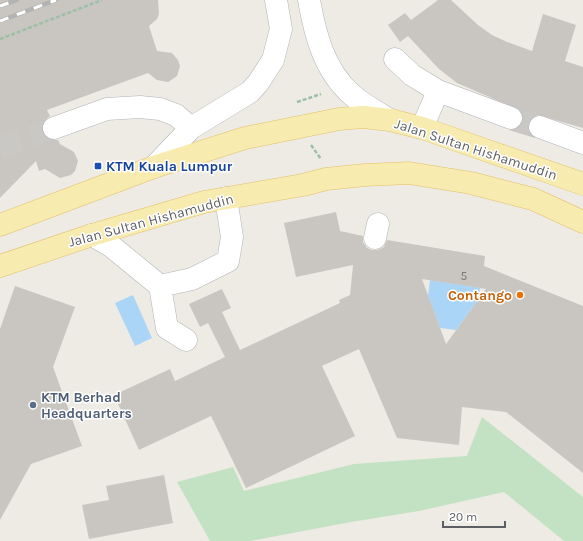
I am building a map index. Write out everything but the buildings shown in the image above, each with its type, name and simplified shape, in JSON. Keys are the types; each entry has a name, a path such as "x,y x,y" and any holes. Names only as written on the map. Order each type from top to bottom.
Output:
{"main road":[{"name":"Jalan Sultan Hishamuddin","path":"0,225 154,167 245,138 303,125 347,118 363,117 390,120 422,128 583,184"},
{"name":"Jalan Sultan Hishamuddin","path":"0,266 92,235 204,202 303,185 326,179 365,175 409,173 471,182 533,199 583,222"}],"street":[{"path":"154,167 191,128 250,92 273,60 281,29 276,0"},
{"path":"309,0 314,30 323,55 343,85 352,94 390,120"},
{"path":"395,59 412,74 438,90 511,118"},
{"path":"422,128 438,90"},
{"path":"54,128 107,109 140,107 160,110 176,115 191,128"},
{"path":"540,127 583,143"},
{"path":"160,286 192,278 228,261 232,237 226,198"},
{"path":"92,235 111,246 160,286 167,328 186,340"}],"path":[{"path":"0,39 102,0"},
{"path":"297,102 321,94"},
{"path":"310,144 322,161"}],"green space":[{"path":"482,417 583,497 583,541 564,541 504,492 419,511 250,541 210,541 177,482 233,467 244,491 354,464 467,456"}],"water":[{"path":"430,280 480,288 478,300 456,330 440,328 428,296"},
{"path":"133,295 152,338 135,346 115,303"}],"tunnel":[{"path":"511,118 540,127"},
{"path":"0,148 54,128"}],"railway":[{"path":"0,6 17,0"},
{"path":"0,21 56,0"}],"place":[{"name":"KTM Kuala Lumpur","path":"98,166"},
{"name":"Contango","path":"520,295"},
{"name":"KTM Berhad Headquarters","path":"33,405"}]}
